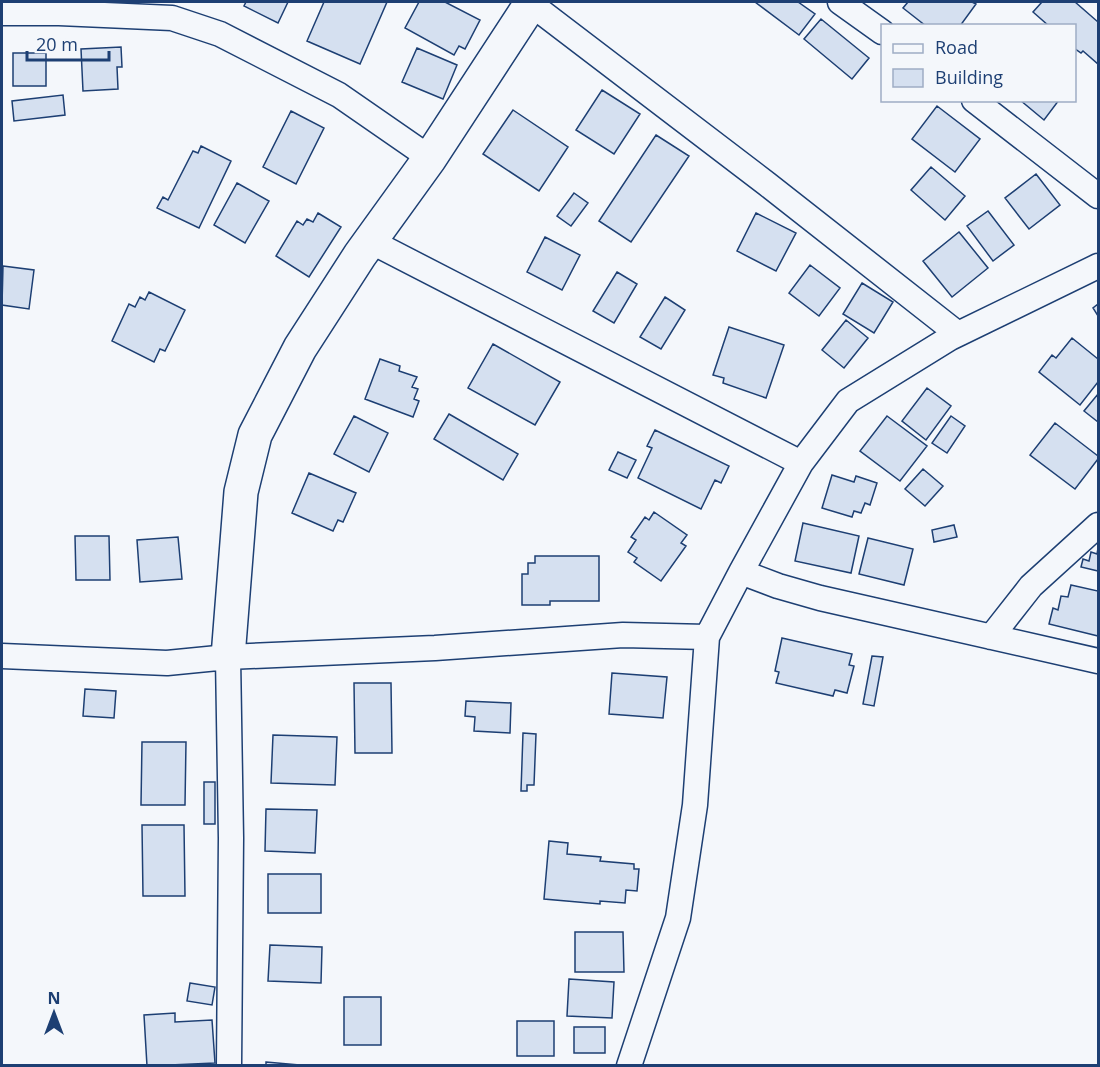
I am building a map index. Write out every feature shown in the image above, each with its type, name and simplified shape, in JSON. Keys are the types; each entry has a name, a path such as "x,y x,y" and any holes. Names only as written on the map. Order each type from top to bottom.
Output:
{"street":[{"path":"840,2 881,31"},
{"path":"230,1065 231,838 228,657 241,492 255,435 300,348 370,241 430,158 531,3 958,334"},
{"path":"2,13 171,18 200,27 220,34 339,95 430,158"},
{"path":"977,102 1098,196"},
{"path":"370,241 801,463"},
{"path":"629,1065 678,918 695,804 707,637 801,463 848,401 958,334 1098,266"},
{"path":"991,637 1031,586 1098,525"},
{"path":"741,572 820,598 1098,661"},
{"path":"2,656 167,663 228,657 435,648 623,635 707,637"}],"building":[{"path":"246,2 288,2 278,23 244,6"},
{"path":"324,2 387,2 360,64 307,41"},
{"path":"419,2 445,2 480,20 465,49 459,46 454,55 405,28"},
{"path":"755,2 798,2 815,14 799,35"},
{"path":"908,2 972,2 976,4 961,24 923,24 903,8"},
{"path":"1042,2 1075,2 1098,22 1098,64 1083,51 1081,53 1076,49 1076,24 1047,24 1033,12"},
{"path":"821,19 869,58 852,79 804,39"},
{"path":"121,47 122,67 117,67 118,89 83,91 81,49"},
{"path":"417,48 457,65 443,99 402,82"},
{"path":"13,53 46,53 46,86 13,86"},
{"path":"602,90 640,114 614,154 576,130"},
{"path":"63,95 65,115 14,121 12,101"},
{"path":"1022,102 1058,102 1044,120"},
{"path":"937,106 980,139 955,172 912,139"},
{"path":"513,110 568,147 539,191 483,154"},
{"path":"291,111 324,128 296,184 263,167"},
{"path":"656,135 689,156 631,242 599,221"},
{"path":"201,146 231,161 199,228 157,208 163,197 168,200 193,151 198,153"},
{"path":"931,167 965,196 945,220 911,190"},
{"path":"1036,174 1060,205 1029,229 1005,198"},
{"path":"237,183 269,201 245,243 214,225"},
{"path":"574,193 588,203 571,226 557,216"},
{"path":"988,211 1014,245 993,261 967,226"},
{"path":"318,213 341,227 309,277 276,256 297,221 303,225 307,219 313,222"},
{"path":"756,213 796,233 776,271 737,251"},
{"path":"959,232 988,268 952,297 923,261"},
{"path":"545,237 580,255 562,290 527,272"},
{"path":"810,265 840,288 819,316 789,293"},
{"path":"3,266 34,270 29,309 2,305"},
{"path":"617,272 637,284 614,323 593,311"},
{"path":"862,283 893,302 874,333 843,314"},
{"path":"149,292 185,310 165,351 160,349 154,362 112,341 129,304 135,307 140,297 145,300"},
{"path":"665,297 685,310 661,349 640,337"},
{"path":"1098,304 1098,316 1093,308"},
{"path":"846,320 868,338 844,368 822,350"},
{"path":"729,327 784,345 766,398 723,383 724,378 713,375"},
{"path":"1072,338 1098,359 1098,382 1080,405 1039,372 1052,355 1056,358"},
{"path":"493,344 560,382 535,425 468,388"},
{"path":"380,359 400,366 399,371 417,377 412,387 418,389 414,399 419,401 413,417 365,399"},
{"path":"927,388 951,406 926,440 902,421"},
{"path":"1098,394 1098,422 1084,411"},
{"path":"449,414 518,454 503,480 434,439"},
{"path":"354,416 388,433 369,472 334,454"},
{"path":"887,416 927,446 900,481 860,451"},
{"path":"951,416 965,426 947,453 932,443"},
{"path":"1055,423 1098,456 1075,489 1030,455"},
{"path":"655,430 729,466 721,483 715,480 701,509 638,478 652,448 647,446"},
{"path":"618,452 636,460 627,478 609,470"},
{"path":"923,469 943,486 925,506 905,489"},
{"path":"309,473 356,493 343,522 338,520 333,531 292,513"},
{"path":"832,475 854,482 856,476 877,483 870,505 865,503 861,513 854,511 852,517 822,508"},
{"path":"654,512 687,535 681,543 686,546 661,581 634,562 637,558 628,552 636,540 631,537 645,517 649,520"},
{"path":"803,523 859,536 851,573 795,561"},
{"path":"954,525 957,537 934,542 932,530"},
{"path":"75,536 109,536 110,580 76,580"},
{"path":"178,537 182,579 140,582 137,540"},
{"path":"868,538 913,549 904,585 859,574"},
{"path":"1098,548 1098,571 1081,567 1083,559 1089,561 1091,552 1097,554"},
{"path":"535,556 599,556 599,601 550,601 550,605 522,605 522,574 528,574 528,563 535,563"},
{"path":"1071,585 1098,591 1098,636 1049,624 1053,608 1058,610 1061,596 1068,597"},
{"path":"782,638 852,654 849,665 854,666 847,693 835,690 833,696 776,683 779,672 775,671"},
{"path":"872,656 883,657 874,706 863,704"},
{"path":"612,673 667,677 663,718 609,714"},
{"path":"354,683 391,683 392,753 355,753"},
{"path":"85,689 116,691 114,718 83,716"},
{"path":"466,701 511,703 510,733 474,731 475,717 465,716"},
{"path":"523,733 536,734 534,785 527,785 527,791 521,791"},
{"path":"273,735 337,737 335,785 271,783"},
{"path":"142,742 186,742 185,805 141,805"},
{"path":"204,782 215,782 215,824 204,824"},
{"path":"266,809 317,810 315,853 265,851"},
{"path":"142,825 184,825 185,896 143,896"},
{"path":"549,841 568,843 567,854 601,857 600,861 634,864 634,869 639,869 637,891 626,890 625,903 600,901 600,904 544,899"},
{"path":"268,874 321,874 321,913 268,913"},
{"path":"575,932 623,932 624,972 575,972"},
{"path":"270,945 322,947 321,983 268,981"},
{"path":"569,979 614,982 612,1018 567,1016"},
{"path":"190,983 215,987 212,1005 187,1001"},
{"path":"344,997 381,997 381,1045 344,1045"},
{"path":"175,1013 175,1022 212,1020 215,1063 147,1066 144,1015"},
{"path":"517,1021 554,1021 554,1056 517,1056"},
{"path":"574,1027 605,1027 605,1053 574,1053"},
{"path":"266,1062 311,1066 266,1066"}]}
